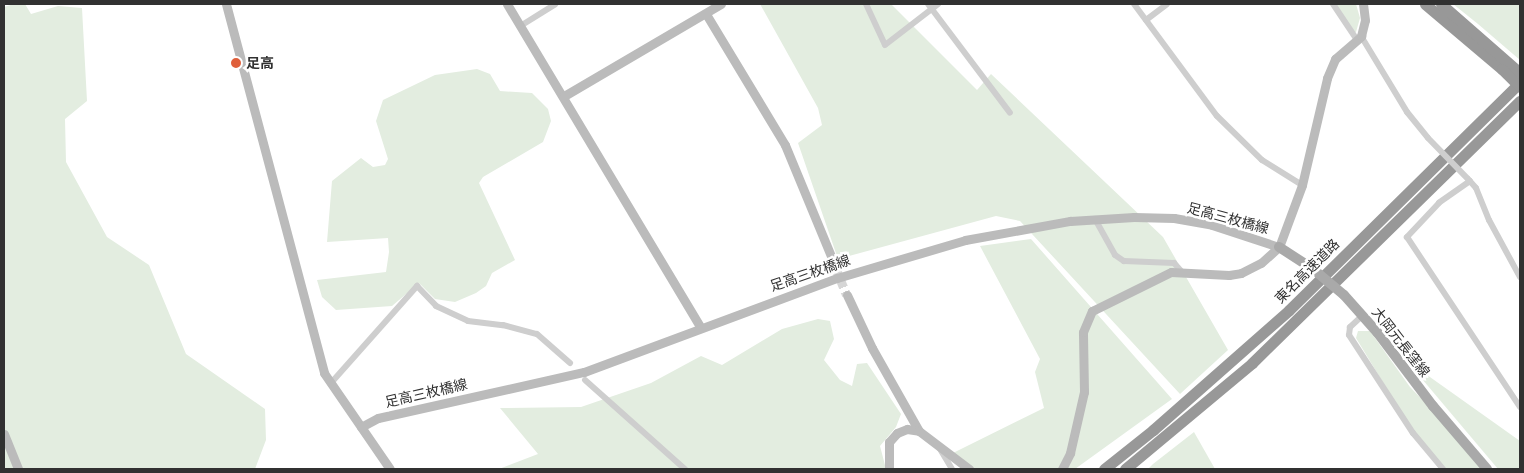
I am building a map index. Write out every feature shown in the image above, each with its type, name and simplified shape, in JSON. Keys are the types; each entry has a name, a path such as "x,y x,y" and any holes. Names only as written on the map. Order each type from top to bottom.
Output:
{"highway":[{"path":"1425,4 1506,66 1520,73"},
{"path":"1441,4 1506,66 1520,87"},
{"name":"東名高速道路","path":"1104,469 1182,406 1289,310 1520,82"},
{"name":"東名高速道路","path":"1125,469 1252,363 1520,101"},
{"path":"1135,469 1180,432 1252,363"}],"main road":[{"name":"大岡元長窪線","path":"1279,246 1313,269 1344,295 1363,316 1433,406 1487,469"}],"street":[{"path":"226,4 319,356 331,383 390,469"},
{"path":"507,4 522,25 700,326"},
{"path":"522,25 555,4"},
{"path":"564,96 721,4"},
{"path":"866,4 885,45 929,6 938,4"},
{"path":"1134,4 1217,116 1240,141 1302,185"},
{"path":"1146,20 1167,4"},
{"path":"1333,4 1359,38 1407,112 1428,138 1469,180 1479,193 1489,220 1520,277"},
{"path":"1062,469 1070,453 1084,392 1086,320 1101,304 1166,274 1182,272 1229,275 1241,272 1261,263 1279,246 1302,185 1330,69 1335,60 1359,38 1366,20 1363,4"},
{"path":"929,6 1010,113"},
{"path":"706,14 786,146 835,266"},
{"path":"1469,180 1439,203 1407,237 1520,407"},
{"name":"足高三枚橋線","path":"361,428 378,418 584,372 700,326 884,262 988,236 1041,226 1095,219 1174,218 1235,232 1279,246"},
{"path":"1095,219 1115,255 1124,261 1174,263 1182,272"},
{"path":"331,383 417,286 436,306 468,321 503,325 537,334 570,363"},
{"path":"847,295 872,348 919,430 969,469"},
{"path":"1363,316 1350,327 1349,335 1413,433 1443,469"},
{"path":"585,380 685,469"},
{"path":"889,469 889,442 897,433 907,429 919,430"},
{"path":"4,434 18,469"},
{"path":"940,447 952,469"}],"shaded area":[{"path":"14,4 25,4 31,14 58,6 82,8 87,101 65,119 66,162 107,237 149,265 186,354 265,409 266,440 255,469 4,469 4,7"},
{"path":"760,4 891,4 977,90 991,74 1163,237 1228,350 1180,394 1020,221 996,216 838,259 798,143 822,125 818,108"},
{"path":"1334,4 1356,4 1360,18 1356,32 1353,33"},
{"path":"1453,4 1520,4 1520,60 1478,24"},
{"path":"477,69 490,74 500,91 532,93 548,109 551,121 543,142 483,177 479,183 515,260 492,273 486,286 476,293 455,302 435,299 419,283 392,306 336,310 322,297 317,280 386,272 389,252 388,238 327,242 332,181 361,158 373,167 385,165 388,159 376,121 383,100 435,75"},
{"path":"1031,239 1172,399 1075,469 961,469 953,453 1044,408 1035,372 1040,359 980,246"},
{"path":"818,319 830,321 834,339 824,360 840,380 852,386 857,364 867,363 901,414 896,427 880,446 886,469 499,469 538,454 500,408 581,407 651,383 701,356 722,365 782,329"},
{"path":"1358,331 1370,331 1410,387 1489,469 1444,469 1415,435 1356,338"},
{"path":"1406,360 1520,441 1520,469 1498,469"},
{"path":"1194,432 1215,469 1148,469 1153,464"}],"tunnel":[{"path":"835,266 847,295"}],"place":[{"name":"足高","path":"236,63"}]}
